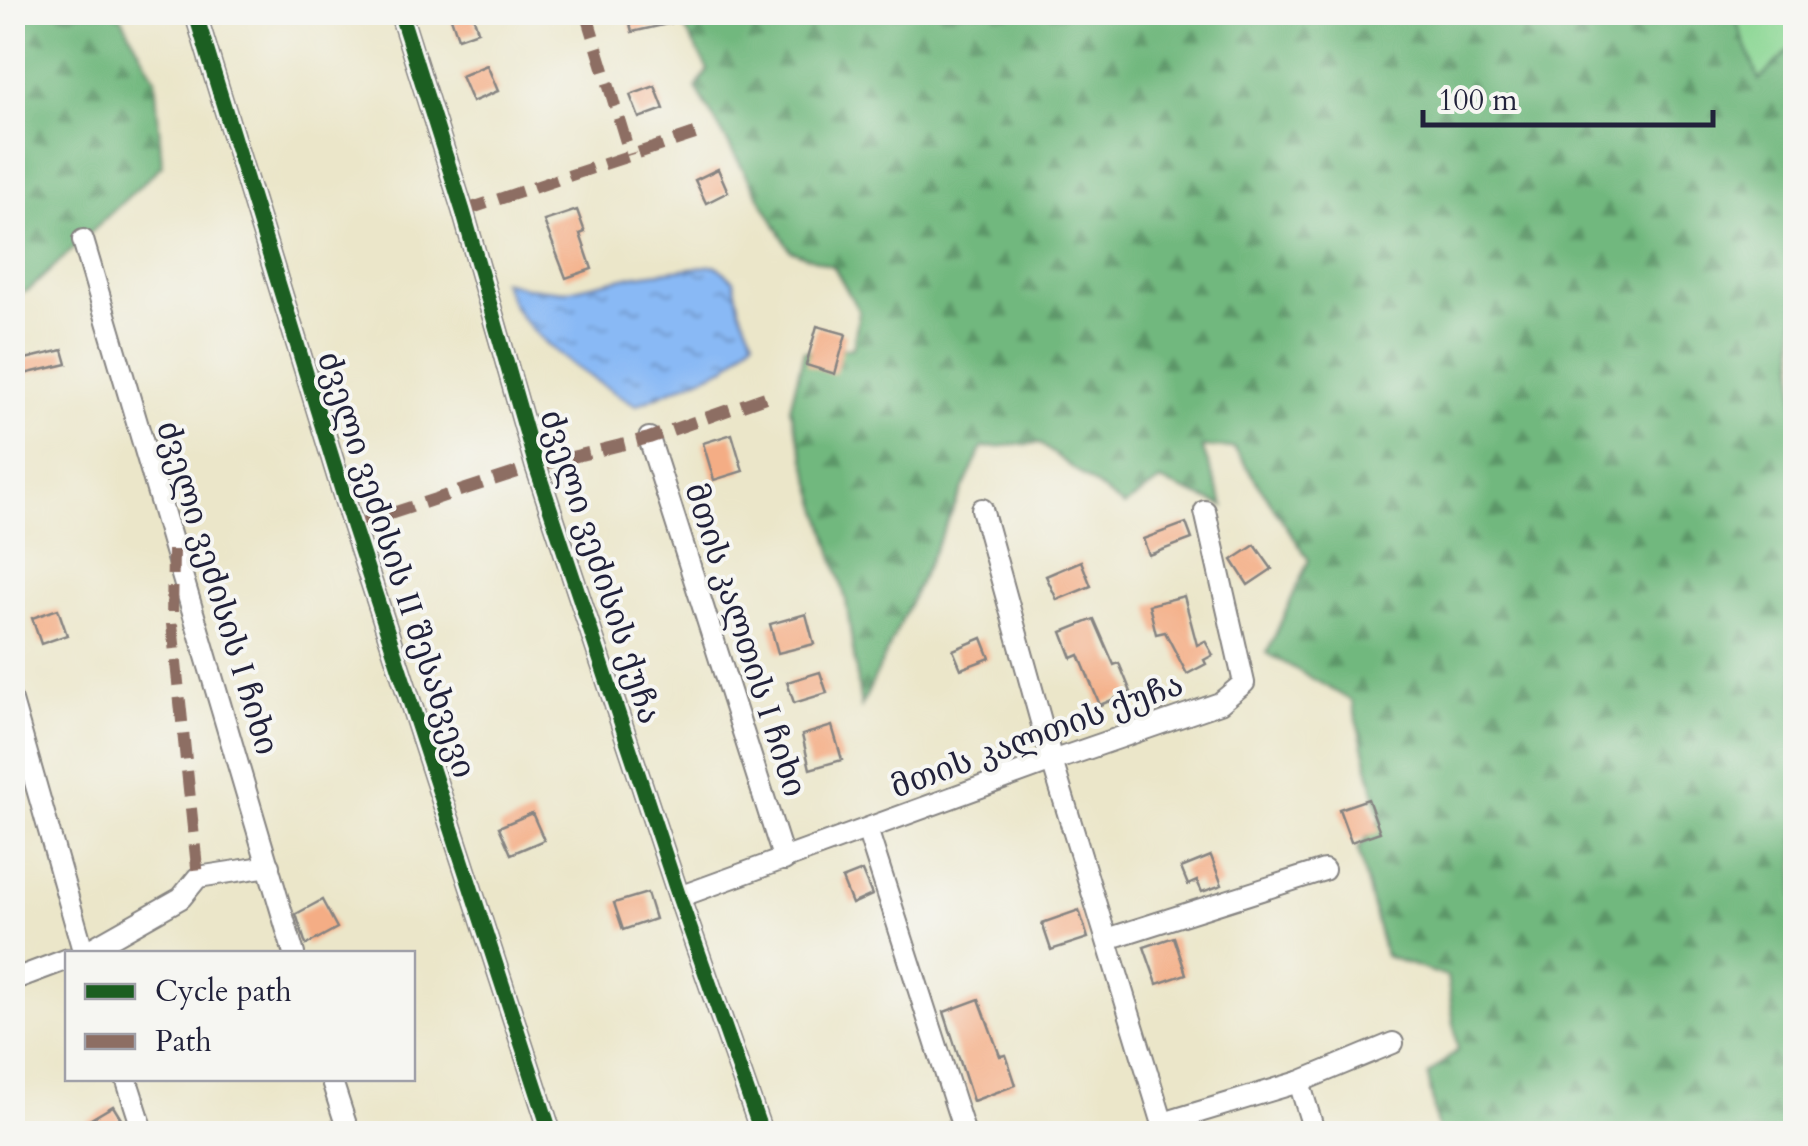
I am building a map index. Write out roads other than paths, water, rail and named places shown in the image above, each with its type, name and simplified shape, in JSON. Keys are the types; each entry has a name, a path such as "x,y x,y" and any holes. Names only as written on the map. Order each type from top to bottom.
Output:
{"street":[{"name":"ძველი ვეძისის II შესახვევი","path":"195,12 353,526 551,1134"},
{"name":"ძველი ვეძისის ქუჩა","path":"400,12 463,211 536,466 762,1134"},
{"name":"ძველი ვეძისის I ჩიხი","path":"83,240 293,951"},
{"name":"მთის კალთის I ჩიხი","path":"649,438 784,860"},
{"path":"982,509 1052,760 1165,1128 1299,1082 1393,1043"},
{"name":"მთის კალთის ქუჩა","path":"680,897 1052,760 1220,703 1244,683 1205,511"},
{"path":"12,701 82,951"},
{"path":"867,828 965,1134"},
{"path":"87,951 182,898 198,877 269,866"},
{"path":"1107,939 1324,870"},
{"path":"12,980 65,960"},
{"path":"127,1081 144,1134"},
{"path":"332,1081 348,1134"},
{"path":"1299,1082 1315,1134"}],"water":[{"path":"715,265 734,280 740,310 754,339 726,367 636,405 590,377 533,331 518,313 502,281 565,291 637,275"}]}
